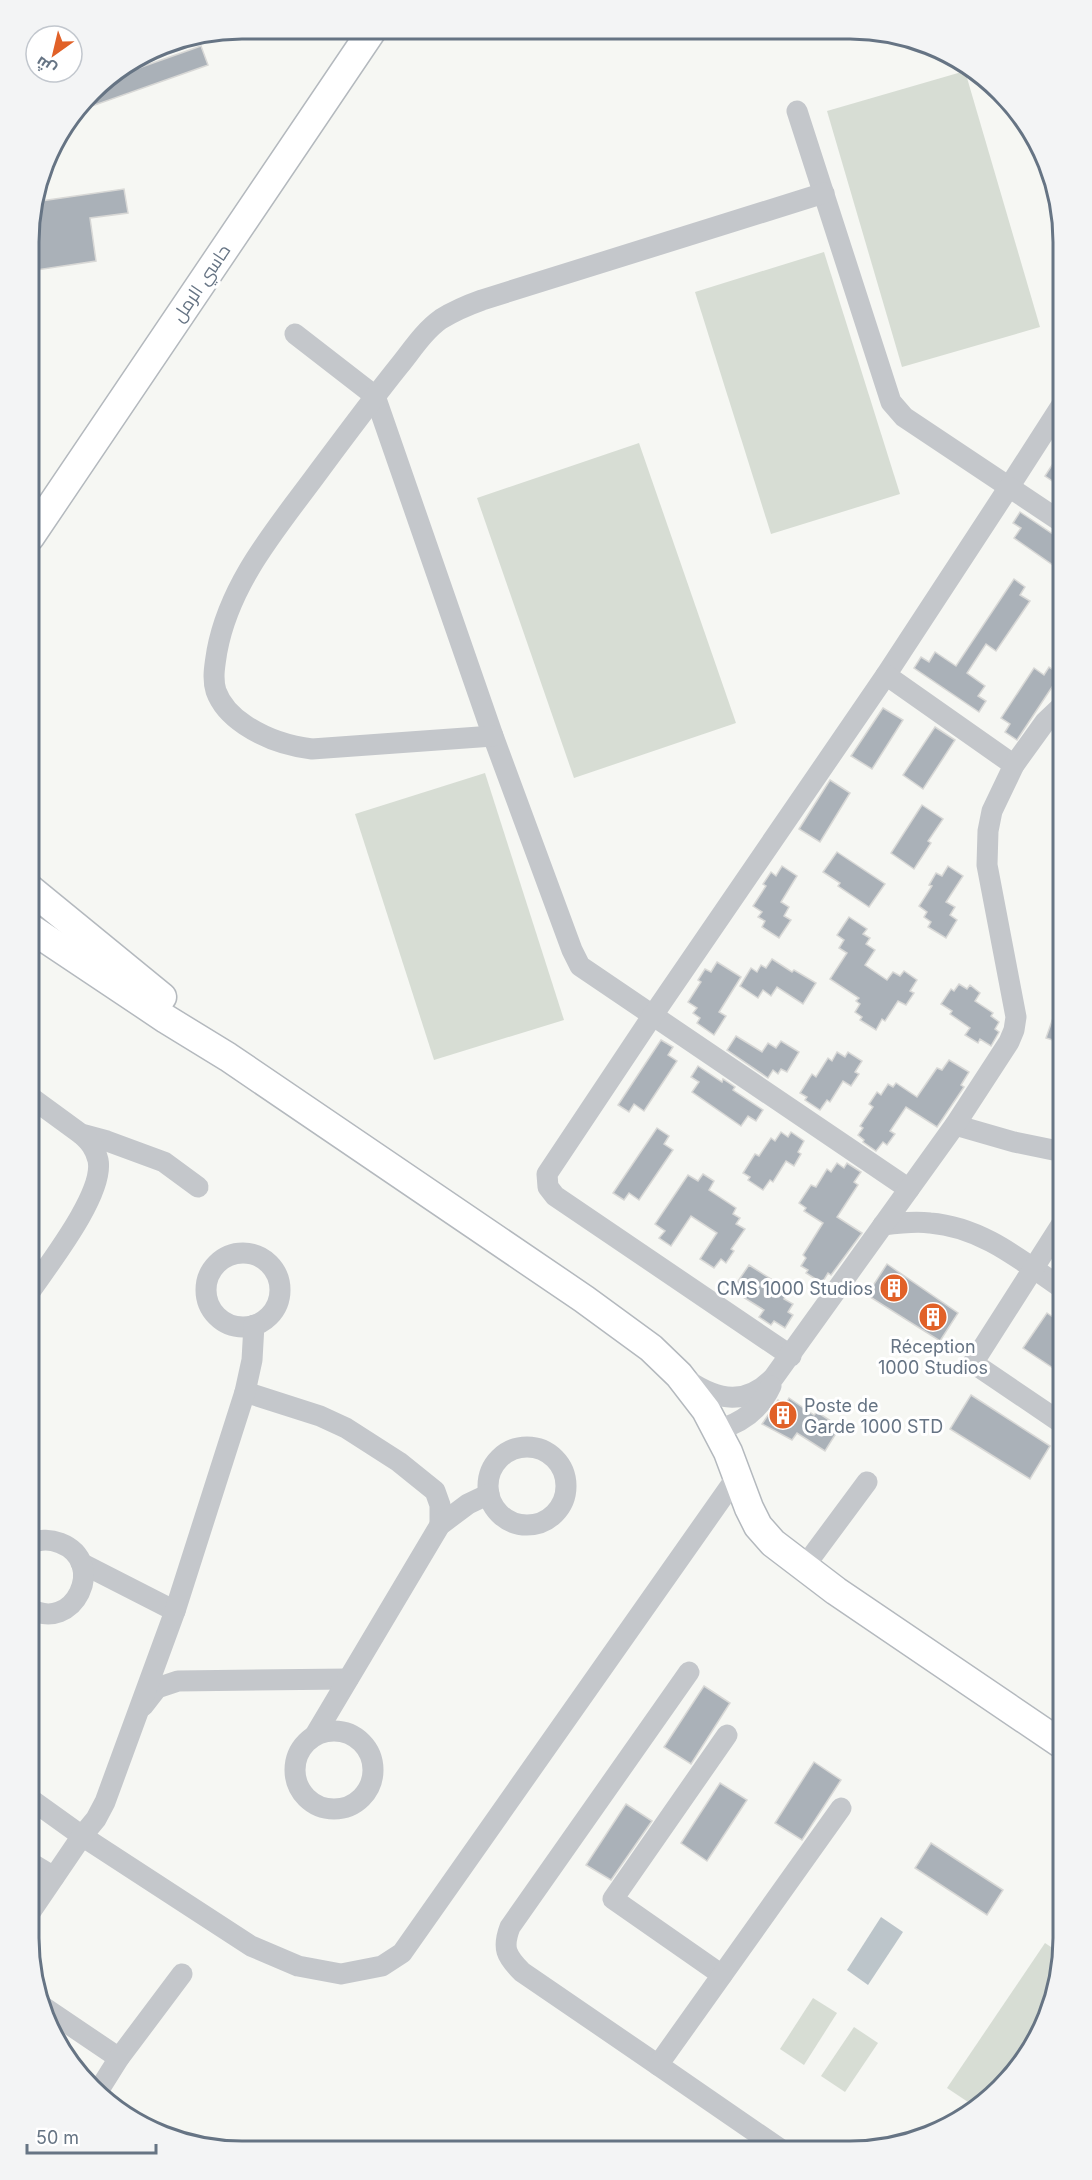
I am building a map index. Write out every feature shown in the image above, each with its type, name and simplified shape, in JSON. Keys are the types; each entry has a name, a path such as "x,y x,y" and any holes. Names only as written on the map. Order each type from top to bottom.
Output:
{"street":[{"name":"حاسي الرمل","path":"39,524 364,39"},
{"path":"797,111 891,402 896,410 919,428 1053,516"},
{"path":"493,736 312,750 262,736 239,721 226,708 217,693 214,669 220,633 227,614 257,555 375,396 422,337 440,320 460,308 519,288 824,193"},
{"path":"295,334 375,396 493,736 577,961 586,972 909,1189"},
{"path":"791,1356 563,1202 552,1194 546,1178 653,1015 886,675 1053,420"},
{"path":"886,675 1014,765"},
{"path":"679,1375 708,1392 725,1397 739,1398 764,1388 791,1356 955,1125 1014,1030 1016,1017 987,865 988,831 993,811 1014,765 1053,714"},
{"path":"39,896 174,1006 228,1057"},
{"path":"39,934 166,1019 228,1057 584,1299 651,1348 679,1375 706,1410 728,1452 736,1478 758,1526 773,1543 836,1591 1053,1740"},
{"path":"39,1104 93,1145 98,1161 94,1191 80,1217 39,1278"},
{"path":"955,1125 1014,1142 1053,1150"},
{"path":"81,1134 164,1162 198,1187"},
{"path":"883,1225 930,1222 976,1234 1000,1245 1053,1282"},
{"path":"1053,1237 973,1364 1053,1417"},
{"path":"39,1898 96,1819 105,1802 175,1611 245,1392 252,1360 254,1325"},
{"path":"717,1430 734,1425 753,1411 766,1395 774,1377"},
{"path":"245,1392 320,1416 346,1428 399,1462 435,1491 440,1505 440,1525"},
{"path":"39,1805 82,1836 251,1946 298,1966 341,1974 382,1966 402,1953 736,1478"},
{"path":"804,1567 867,1482"},
{"path":"315,1735 440,1525 468,1504 489,1494"},
{"path":"39,1542 55,1541 66,1545 75,1552 84,1575 83,1587 77,1599 68,1607 57,1612 39,1611"},
{"path":"81,1563 175,1611"},
{"path":"689,1672 510,1927 505,1939 506,1949 510,1960 522,1972 768,2141"},
{"path":"137,1713 157,1688 178,1681 348,1679"},
{"path":"722,1975 613,1899 727,1736"},
{"path":"658,2065 841,1808"},
{"path":"39,1868 54,1877"},
{"path":"102,2085 119,2058 182,1974"},
{"path":"55,2015 119,2058"}],"shaded area":[{"path":"961,72 966,76 1040,327 902,367 827,111"},
{"path":"824,252 900,494 771,534 695,292"},
{"path":"639,443 736,723 574,778 477,498"},
{"path":"485,773 564,1020 434,1060 355,814"},
{"path":"881,1917 903,1932 868,1985 847,1970"},
{"path":"1045,1943 1053,1948 1046,1991 1038,2016 1011,2062 994,2082 969,2103 947,2088"},
{"path":"813,1998 837,2013 804,2065 780,2049"},
{"path":"854,2027 878,2043 845,2092 821,2076"}],"building":[{"path":"201,46 208,65 90,107 118,81 136,69"},
{"path":"124,189 128,213 90,218 96,261 39,270 39,229 43,201"},
{"path":"1053,464 1053,481 1045,476"},
{"path":"1020,512 1053,534 1053,565 1014,538 1021,528 1013,523"},
{"path":"1014,579 1025,587 1020,595 1030,601 996,651 986,644 967,673 985,686 978,696 986,701 979,712 914,668 921,657 929,662 935,652 956,666"},
{"path":"1049,667 1053,670 1053,686 1017,740 1005,732 1010,724 1001,718 1034,668 1044,675"},
{"path":"883,708 903,720 872,769 851,756"},
{"path":"935,727 955,740 923,789 903,775"},
{"path":"830,780 850,793 820,842 799,829"},
{"path":"922,805 943,819 928,841 931,843 914,869 891,853"},
{"path":"837,852 885,884 869,907 838,886 840,883 823,872"},
{"path":"782,866 797,876 781,902 789,907 784,916 791,920 779,938 762,927 765,921 758,917 762,912 753,906 766,886 763,884 771,872 776,876"},
{"path":"948,866 963,876 946,902 955,907 950,915 957,920 946,938 928,927 931,922 924,917 927,912 919,906 932,886 929,885 936,873 942,876"},
{"path":"849,917 867,929 863,934 870,938 866,944 875,950 865,965 887,980 893,972 900,976 904,971 917,980 910,991 914,993 906,1005 898,1001 885,1021 882,1019 876,1030 860,1020 862,1017 855,1012 860,1004 856,1001 859,998 830,979 847,953 839,948 844,940 837,935"},
{"path":"772,959 792,972 794,970 816,983 803,1004 777,987 771,996 763,990 758,998 740,986 751,968 757,972 761,965 766,968"},
{"path":"717,962 741,977 719,1012 726,1016 714,1035 697,1023 700,1018 693,1013 697,1008 688,1002 701,982 698,980 705,969 711,972"},
{"path":"959,984 967,989 970,985 980,993 975,1001 993,1013 991,1016 999,1022 995,1029 999,1032 991,1046 980,1039 978,1043 965,1035 970,1028 950,1014 952,1011 941,1004 951,989 954,991"},
{"path":"1053,1018 1053,1040 1046,1038"},
{"path":"736,1036 762,1052 768,1043 776,1048 781,1041 799,1052 787,1072 781,1069 778,1074 773,1070 768,1078 727,1050"},
{"path":"661,1040 673,1047 668,1055 677,1061 644,1111 634,1104 629,1112 618,1105"},
{"path":"837,1052 845,1057 848,1052 862,1061 855,1072 859,1074 851,1086 843,1081 830,1102 827,1100 820,1110 805,1100 807,1097 800,1093 812,1074 816,1077 828,1058 832,1061"},
{"path":"949,1060 969,1072 961,1085 964,1087 937,1127 906,1107 890,1131 895,1134 887,1145 883,1142 876,1151 863,1142 864,1140 858,1135 863,1128 860,1126 873,1107 869,1104 877,1092 881,1095 888,1084 893,1087 896,1083 917,1097 937,1068 942,1070"},
{"path":"698,1066 722,1082 723,1079 735,1087 733,1090 763,1110 756,1121 748,1116 741,1126 692,1092 699,1082 691,1077"},
{"path":"657,1128 669,1136 664,1144 673,1150 639,1200 629,1193 624,1200 613,1193"},
{"path":"781,1132 788,1137 791,1132 804,1141 798,1152 801,1154 794,1166 786,1161 773,1182 770,1180 763,1190 748,1180 750,1177 743,1173 755,1154 759,1156 771,1138 775,1141"},
{"path":"837,1163 844,1168 847,1163 861,1172 854,1182 858,1185 837,1217 862,1233 831,1275 828,1273 822,1283 806,1273 808,1270 801,1266 806,1258 803,1255 823,1223 804,1211 806,1208 799,1203 811,1185 816,1187 827,1169 831,1172"},
{"path":"703,1174 714,1181 709,1190 736,1208 733,1214 740,1218 736,1224 745,1229 731,1249 734,1251 726,1263 721,1259 714,1268 700,1259 717,1233 691,1216 671,1246 659,1238 665,1231 655,1224 688,1175 698,1181"},
{"path":"887,1264 958,1313 940,1341 867,1295"},
{"path":"749,1265 771,1279 768,1283 786,1295 784,1299 793,1304 788,1312 793,1315 785,1328 774,1321 771,1325 759,1317 764,1310 743,1297 745,1294 734,1287"},
{"path":"1047,1313 1053,1317 1053,1368 1023,1348"},
{"path":"971,1395 1050,1446 1030,1479 950,1429"},
{"path":"789,1398 814,1415 817,1412 840,1427 825,1451 797,1433 792,1440 762,1424 778,1400 785,1405"},
{"path":"704,1686 730,1703 691,1764 664,1747"},
{"path":"814,1762 841,1780 802,1840 775,1823"},
{"path":"720,1783 747,1800 707,1861 681,1843"},
{"path":"626,1804 652,1821 611,1880 586,1865"},
{"path":"931,1843 1003,1890 987,1915 915,1868"}],"place":[{"name":"CMS 1000 Studios","path":"894,1288"},
{"name":"Réception 1000 Studios","path":"933,1317"},
{"name":"Poste de Garde 1000 STD","path":"783,1415"}]}
